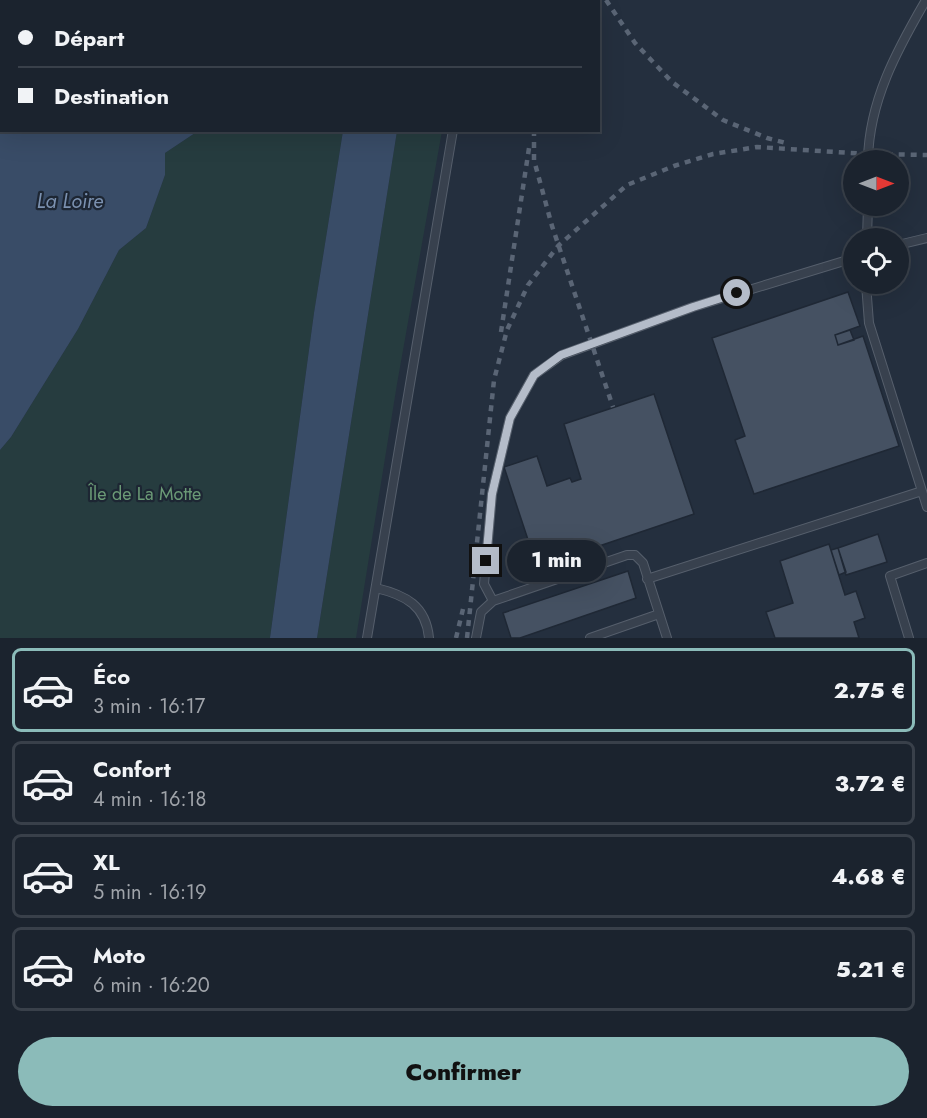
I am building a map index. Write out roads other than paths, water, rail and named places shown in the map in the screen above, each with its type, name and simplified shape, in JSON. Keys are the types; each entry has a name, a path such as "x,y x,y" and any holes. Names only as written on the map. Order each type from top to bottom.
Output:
{"lane":[{"path":"869,150 873,118 882,87 900,45 926,0"},
{"path":"367,638 453,132"},
{"path":"909,242 927,238"},
{"path":"493,601 484,584 492,494 510,418 534,375 561,355 693,307 843,261"},
{"path":"867,294 869,323 927,507"},
{"path":"647,579 922,491"},
{"path":"476,638 480,612 493,601 627,555 639,558 643,564 666,638"},
{"path":"909,638 890,576 927,563"},
{"path":"376,588 411,601 422,613 428,627 429,638"},
{"path":"590,638 659,614"}],"water":[{"name":"La Loire","path":"0,132 196,132 165,153 165,175 146,228 119,250 78,329 11,437 0,450"},
{"path":"343,132 397,132 317,638 270,638 314,313"}],"railway":[{"path":"606,0 635,43 672,82 723,120 767,138 786,143"},
{"path":"534,132 534,160 552,226 613,407"},
{"path":"467,638 494,380 507,330 528,285 558,246 627,185 674,166 713,154 757,147 927,155"},
{"path":"501,332 529,148"},
{"path":"456,638 463,609"}],"park label":[{"name":"Île de La Motte","path":"145,494"}]}
